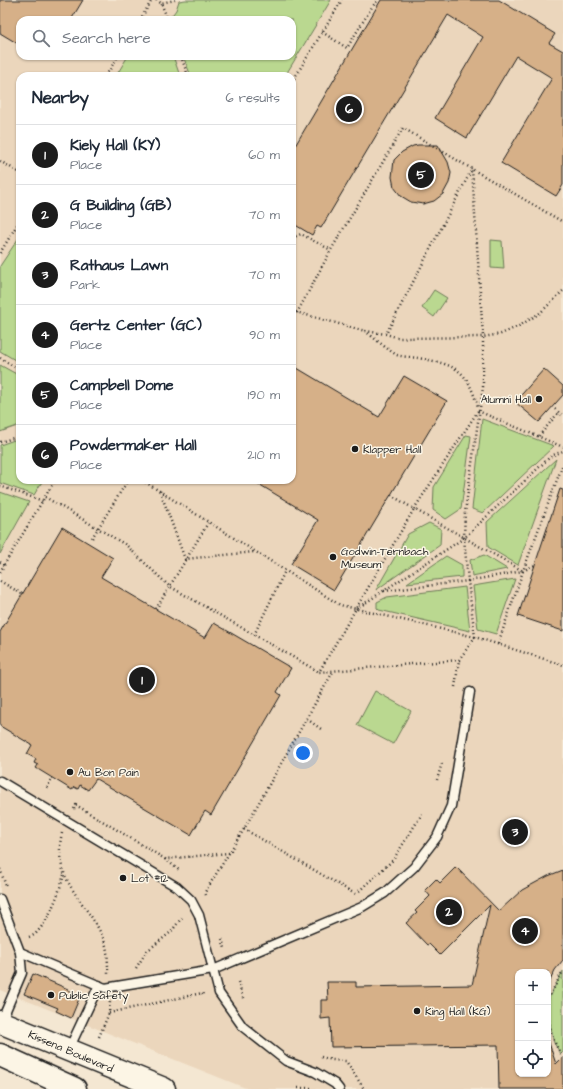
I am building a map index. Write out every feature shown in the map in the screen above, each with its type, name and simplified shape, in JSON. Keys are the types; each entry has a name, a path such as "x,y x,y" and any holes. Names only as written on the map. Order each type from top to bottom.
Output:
{"main road":[{"name":"Kissena Boulevard","path":"0,1023 164,1089"},
{"path":"0,1055 75,1089"}],"lane":[{"path":"20,952 105,988 213,970 362,907 385,893 414,867 436,837 450,806 470,692"},
{"path":"0,781 177,887 194,904 199,915 219,993 243,1027 286,1061 315,1072 335,1084 339,1089"},
{"path":"0,900 20,952 22,973 0,1023"},
{"path":"68,1050 99,985"}],"path":[{"path":"142,16 152,0"},
{"path":"156,0 162,3 176,0"},
{"path":"296,75 342,0"},
{"path":"322,32 347,48 372,7 378,0"},
{"path":"162,3 167,16"},
{"path":"108,72 116,60"},
{"path":"182,60 187,72"},
{"path":"563,222 403,128 331,250 297,313 399,338 483,337 501,334 519,326 540,313 563,291"},
{"path":"0,161 16,171"},
{"path":"386,334 472,169"},
{"path":"45,497 126,545 169,586 319,672 459,660 475,636 464,538 465,512 478,411 483,387 483,337 472,169"},
{"path":"0,253 16,227"},
{"path":"296,236 301,234 331,250"},
{"path":"319,672 414,509 478,411 470,384 460,372 451,366 442,363 397,355 365,330"},
{"path":"0,358 16,368"},
{"path":"555,409 563,416"},
{"path":"478,411 563,447"},
{"path":"539,436 559,412"},
{"path":"0,442 16,437"},
{"path":"356,610 464,538 551,456 563,451"},
{"path":"498,644 523,571 563,464"},
{"path":"0,572 53,484"},
{"path":"92,538 125,484"},
{"path":"149,484 208,523 340,605 356,610 475,636 563,665"},
{"path":"0,486 43,501"},
{"path":"159,490 185,559"},
{"path":"391,495 523,571"},
{"path":"156,609 208,523"},
{"path":"185,559 254,552"},
{"path":"0,562 4,565"},
{"path":"384,591 468,581 523,571 535,565"},
{"path":"254,635 285,571"},
{"path":"0,581 22,594"},
{"path":"132,974 147,951 171,932 205,892 244,829 334,670"},
{"path":"307,719 321,729"},
{"path":"47,788 52,778"},
{"path":"101,971 108,974 106,947 98,930 64,875 62,869 59,846 63,828 76,805 165,859 230,853"},
{"path":"348,898 355,894 393,860 422,814"},
{"path":"244,829 355,894"},
{"path":"33,941 27,938 36,934 44,923 60,890 64,875"},
{"path":"205,892 207,899"},
{"path":"220,934 225,948 232,946"},
{"path":"551,993 563,971"},
{"path":"238,982 245,1004"},
{"path":"99,1037 109,1013 112,987"},
{"path":"109,1013 202,993"},
{"path":"551,1029 554,1043 561,1054"},
{"path":"318,1056 332,1060 346,1061 364,1089"},
{"path":"298,1088 315,1089"}],"shaded area":[{"path":"0,0 563,0 563,1089 248,1089 0,990"}],"green space":[{"path":"331,0 296,58 296,16 172,16 176,10 179,1"},
{"path":"126,60 174,60 179,72 118,72"},
{"path":"185,60 295,60 287,72 189,72"},
{"path":"491,240 502,241 504,269 491,268"},
{"path":"16,242 16,361 0,351 0,266"},
{"path":"434,290 447,298 434,317 422,308"},
{"path":"0,365 16,374 16,426 0,432"},
{"path":"482,419 554,446 483,513 472,509"},
{"path":"466,435 471,436 461,509 446,519 433,510 434,487"},
{"path":"16,439 16,484 41,484 34,495 0,483 0,445"},
{"path":"556,459 518,565 488,547 487,522"},
{"path":"0,492 29,502 0,554"},
{"path":"429,523 441,529 440,545 376,590 408,534"},
{"path":"484,555 507,569 472,576 470,560"},
{"path":"446,556 462,565 462,577 407,583"},
{"path":"515,579 496,634 478,629 473,586"},
{"path":"465,587 470,631 379,610 377,608 377,602 387,597"},
{"path":"375,691 411,711 393,744 357,725"},
{"path":"563,971 563,1052 561,1054 554,1043 551,1029 551,993"}],"building":[{"path":"0,0 83,0 73,16 16,16 16,43 0,33"},
{"path":"381,0 499,0 555,34 549,43 563,51 563,185 556,196 501,163 552,78 516,56 467,138 435,118 483,37 448,15 321,228 317,226 312,235 296,225 296,144"},
{"path":"418,145 438,145 448,162 451,173 449,183 443,194 434,201 423,204 411,202 401,196 394,187 392,177 394,160 402,152"},
{"name":"Klapper Hall","path":"296,367 379,417 404,376 447,401 334,590 291,564 318,520 259,484 296,484"},
{"name":"Alumni Hall","path":"544,369 563,386 563,395 539,422 515,402"},
{"path":"560,489 563,490 563,631 518,616"},
{"path":"62,527 113,558 101,577 205,638 214,623 291,668 277,692 281,695 211,815 205,811 191,835 96,779 88,790 80,785 78,789 74,787 72,790 36,768 38,765 34,763 36,759 27,754 32,745 0,726 0,632"},
{"path":"456,867 499,911 522,890 563,870 563,960 555,970 551,979 551,969 515,969 515,1077 551,1077 551,1049 556,1064 563,1057 563,1089 499,1089 498,1045 331,1047 330,1018 321,1019 321,1000 328,1000 327,982 356,982 356,987 472,985 490,905 440,955 429,944 427,945 406,923 417,913 415,911 430,896 425,890 436,879 440,883"},
{"name":"Public Safety","path":"33,974 75,993 74,996 79,999 71,1018 56,1011 58,1008 24,994"}],"place":[{"name":"Powdermaker Hall","path":"349,109"},
{"name":"Campbell Dome","path":"421,175"},
{"name":"Alumni Hall","path":"539,399"},
{"name":"Klapper Hall","path":"355,449"},
{"name":"Godwin-Ternbach Museum","path":"333,557"},
{"name":"Kiely Hall (KY)","path":"142,680"},
{"name":"Au Bon Pain","path":"70,772"},
{"name":"Rathaus Lawn","path":"515,832"},
{"name":"Lot #12","path":"123,878"},
{"name":"G Building (GB)","path":"449,912"},
{"name":"Gertz Center (GC)","path":"525,931"},
{"name":"Public Safety","path":"51,995"},
{"name":"King Hall (KG)","path":"417,1011"}]}
